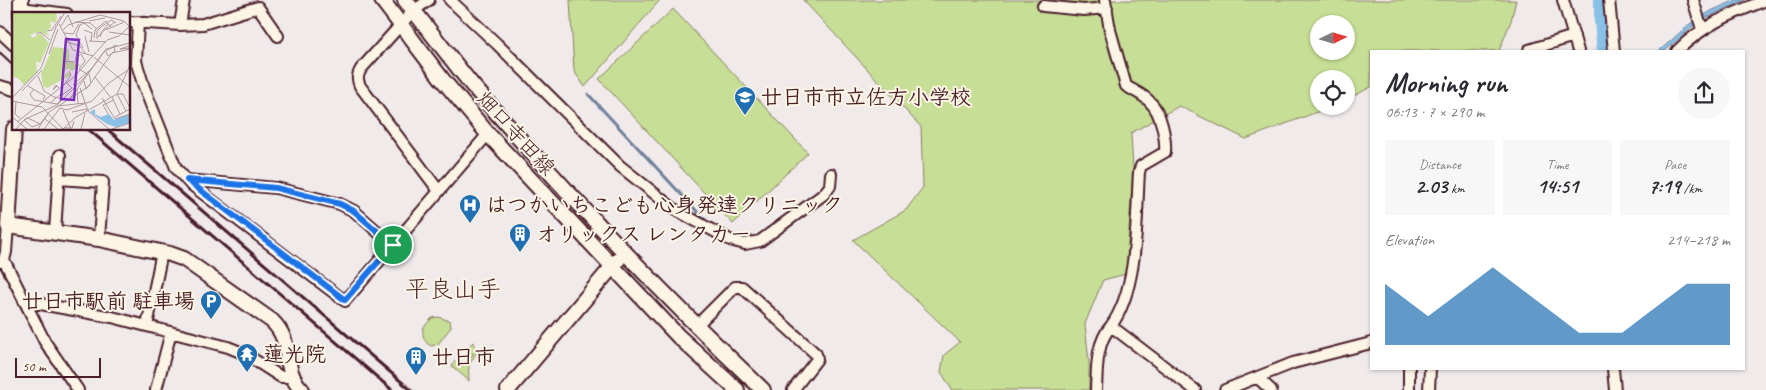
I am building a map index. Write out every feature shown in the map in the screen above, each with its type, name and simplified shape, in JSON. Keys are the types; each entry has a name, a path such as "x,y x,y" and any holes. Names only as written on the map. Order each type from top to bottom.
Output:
{"street":[{"path":"180,25 184,0"},
{"name":"畑口寺田線","path":"382,0 442,79 488,134 678,336 737,390"},
{"path":"409,5 429,0"},
{"path":"450,0 620,166 681,213 730,240 745,244 767,237 824,194 830,186 831,174"},
{"path":"1563,0 1578,50"},
{"path":"1609,0 1614,50"},
{"path":"1693,0 1699,24"},
{"path":"1679,50 1699,24 1722,18 1751,2 1766,0"},
{"path":"1043,6 1084,10 1106,4 1110,30 1126,86 1151,102 1161,121 1166,142 1165,152 1142,166 1139,172 1133,260 1128,286 1115,320 1105,333 1099,348 1096,390"},
{"path":"409,5 401,25 361,69 358,74 358,80 360,86 439,191"},
{"path":"409,5 473,85 625,252 696,326 763,390"},
{"path":"21,7 55,12"},
{"path":"278,36 258,7 203,24 180,25 133,22 136,61 144,87 176,168 187,180 345,300 488,134"},
{"path":"0,32 12,43"},
{"path":"1529,50 1574,36"},
{"path":"14,130 6,252 2,261 45,342 78,390"},
{"path":"55,232 60,155"},
{"path":"58,179 103,182 99,239"},
{"path":"187,180 276,188 340,204 354,211 393,245"},
{"path":"8,226 99,239 162,252 184,259 279,328 284,336 289,370 292,378 302,390"},
{"path":"147,326 162,252"},
{"path":"508,390 625,252"},
{"path":"696,326 735,287 742,287 816,354 817,359 793,390"},
{"path":"24,301 85,311 237,350 281,377 292,378"},
{"path":"1111,326 1195,390"},
{"path":"156,390 171,332"},
{"path":"1225,390 1307,359 1370,343"},
{"path":"1408,390 1409,370"},
{"path":"1430,370 1430,390"},
{"path":"1612,370 1615,390"},
{"path":"1258,378 1271,390"}],"green space":[{"path":"570,0 660,0 585,87 574,71"},
{"path":"803,0 1516,0 1511,21 1499,50 1370,50 1370,88 1355,95 1355,70 1310,70 1310,115 1246,139 1179,106 1131,133 1133,169 1126,274 1103,280 1085,324 1089,362 1089,390 952,390 941,372 944,355 960,342 853,240 906,210 923,187 921,127"},
{"path":"673,9 808,153 733,224 599,79"},
{"path":"438,317 450,321 451,327 438,344 432,346 424,339 423,328 432,318"},
{"path":"473,342 476,353 469,367 469,381 452,366 455,361 462,367 473,354 467,348"}],"water":[{"path":"1736,0 1745,0 1703,19 1666,50 1660,50 1691,23 1713,10"}],"waterway":[{"path":"1604,0 1607,50"},
{"path":"588,94 705,220"}],"tram line":[{"path":"0,267 37,340 71,390"}],"railway":[{"path":"0,53 12,64"},
{"path":"89,130 392,390"},
{"path":"108,130 411,390"}],"place":[{"name":"廿日市市立佐方小学校","path":"745,116"},
{"name":"はつかいちこども心身発達クリニック","path":"470,224"},
{"name":"オリックス レンタカー","path":"520,253"},
{"name":"廿日市駅前 駐車場","path":"211,320"},
{"name":"蓮光院","path":"247,373"},
{"name":"廿日市","path":"416,376"}],"district":[{"name":"平良山手","path":"453,289"}],"route":[{"path":"187,180 276,188 340,204 354,211 393,245 345,300 187,180"}]}
